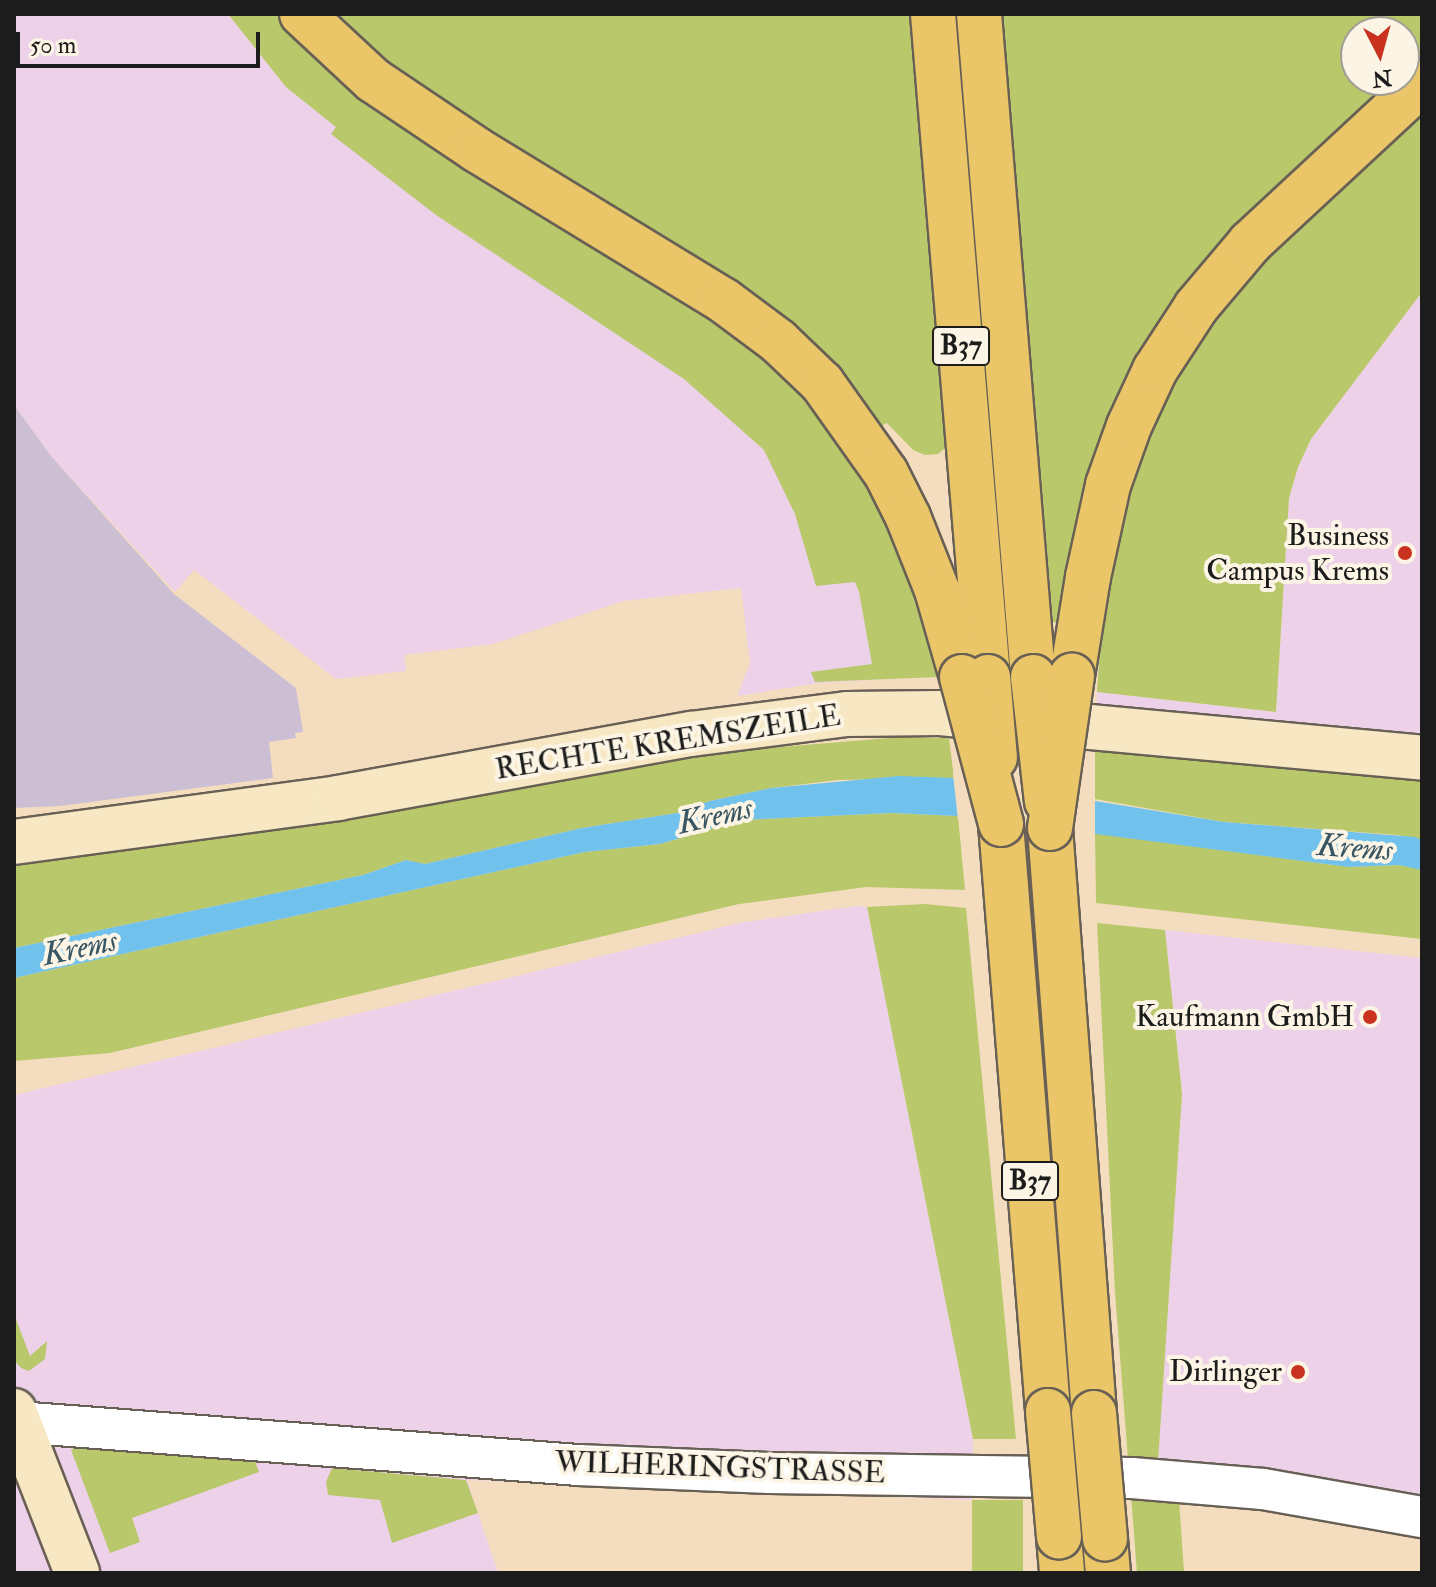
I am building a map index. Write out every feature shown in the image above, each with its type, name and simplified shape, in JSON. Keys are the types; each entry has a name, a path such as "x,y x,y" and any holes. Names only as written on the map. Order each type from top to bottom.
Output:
{"main road":[{"path":"302,14 373,80 477,150 723,300 778,341 822,383 886,473 908,517 975,677"},
{"name":"B37","path":"933,14 975,677 1001,824 1060,1555"},
{"name":"B37","path":"979,14 1053,677 1050,828 1107,1556"},
{"path":"1053,677 1088,577 1108,485 1129,426 1155,370 1196,307 1250,243 1422,83"}],"street":[{"name":"RECHTE KREMSZEILE","path":"14,842 338,798 691,734 847,714 940,713 1422,758"},
{"name":"WILHERINGSTRASSE","path":"16,1416 301,1445 578,1465 769,1473 1132,1478 1263,1489 1422,1517"},
{"path":"16,1416 77,1573"}],"shaded area":[{"path":"14,14 228,14 286,87 692,361 843,528 887,679 819,683 737,696 750,664 741,588 624,601 493,644 404,655 406,671 336,679 194,570 175,592 51,456 14,405"},
{"name":"Business Campus Krems","path":"1422,292 1422,777 1095,745 1097,692 1276,712 1289,498 1298,467 1311,439"},
{"path":"14,405 51,456 174,594 296,688 303,732 295,733 296,738 269,742 273,778 60,806 14,808"},
{"path":"867,907 973,1439 972,1500 467,1480 498,1573 14,1573 14,1095 744,922"},
{"path":"1165,930 1422,958 1422,1501 1158,1462 1182,1094"}],"green space":[{"path":"228,14 283,14 683,291 792,377 896,523 932,642 938,677 815,682 811,672 872,664 859,592 855,582 816,586 795,514 764,450 684,379 436,215 331,134 336,127 286,87"},
{"path":"323,14 913,14 950,444 938,454 925,455 913,450 887,423 878,428"},
{"path":"1001,14 1422,14 1420,62 1420,16 1340,16 1340,96 1384,96 1239,233 1063,620 1053,622"},
{"path":"1422,104 1422,292 1311,439 1298,467 1289,498 1276,712 1097,692 1105,577 1141,433 1207,316"},
{"path":"901,737 949,738 954,778 838,780 771,788 710,801 677,813 582,828 425,864 406,860 363,875 14,948 14,866 293,826 421,803 422,806 731,751"},
{"path":"1095,745 1422,777 1422,840 1398,835 1224,822 1095,799"},
{"path":"892,813 958,816 965,890 866,887 739,904 110,1053 14,1061 14,978 585,852 660,844 741,820"},
{"path":"1095,833 1349,867 1399,865 1420,869 1422,939 1096,903"},
{"path":"925,904 966,908 1016,1439 973,1439 867,907"},
{"path":"1097,923 1165,930 1182,1094 1158,1462 1128,1459 1115,1292"},
{"path":"14,1314 30,1356 47,1341 45,1359 29,1371 14,1360"},
{"path":"77,1445 255,1461 259,1472 132,1518 140,1542 110,1553 71,1450"},
{"path":"332,1468 466,1480 478,1513 392,1543 380,1500 328,1495 326,1482"},
{"path":"1131,1495 1179,1499 1184,1573 1137,1573"},
{"path":"972,1500 1023,1500 1023,1573 972,1573"}],"water":[{"name":"Krems","path":"899,776 954,778 1224,822 1415,837 1422,840 1422,870 1399,865 1349,867 958,816 892,813 741,820 660,844 585,852 14,978 14,948 363,875 406,860 425,864 582,828 677,813 710,801 771,788"}],"pier":[{"path":"953,774 1095,795 1095,837 958,820"}],"place":[{"name":"Business Campus Krems","path":"1405,553"},
{"name":"Kaufmann GmbH","path":"1370,1017"},
{"name":"Dirlinger","path":"1298,1372"}]}
